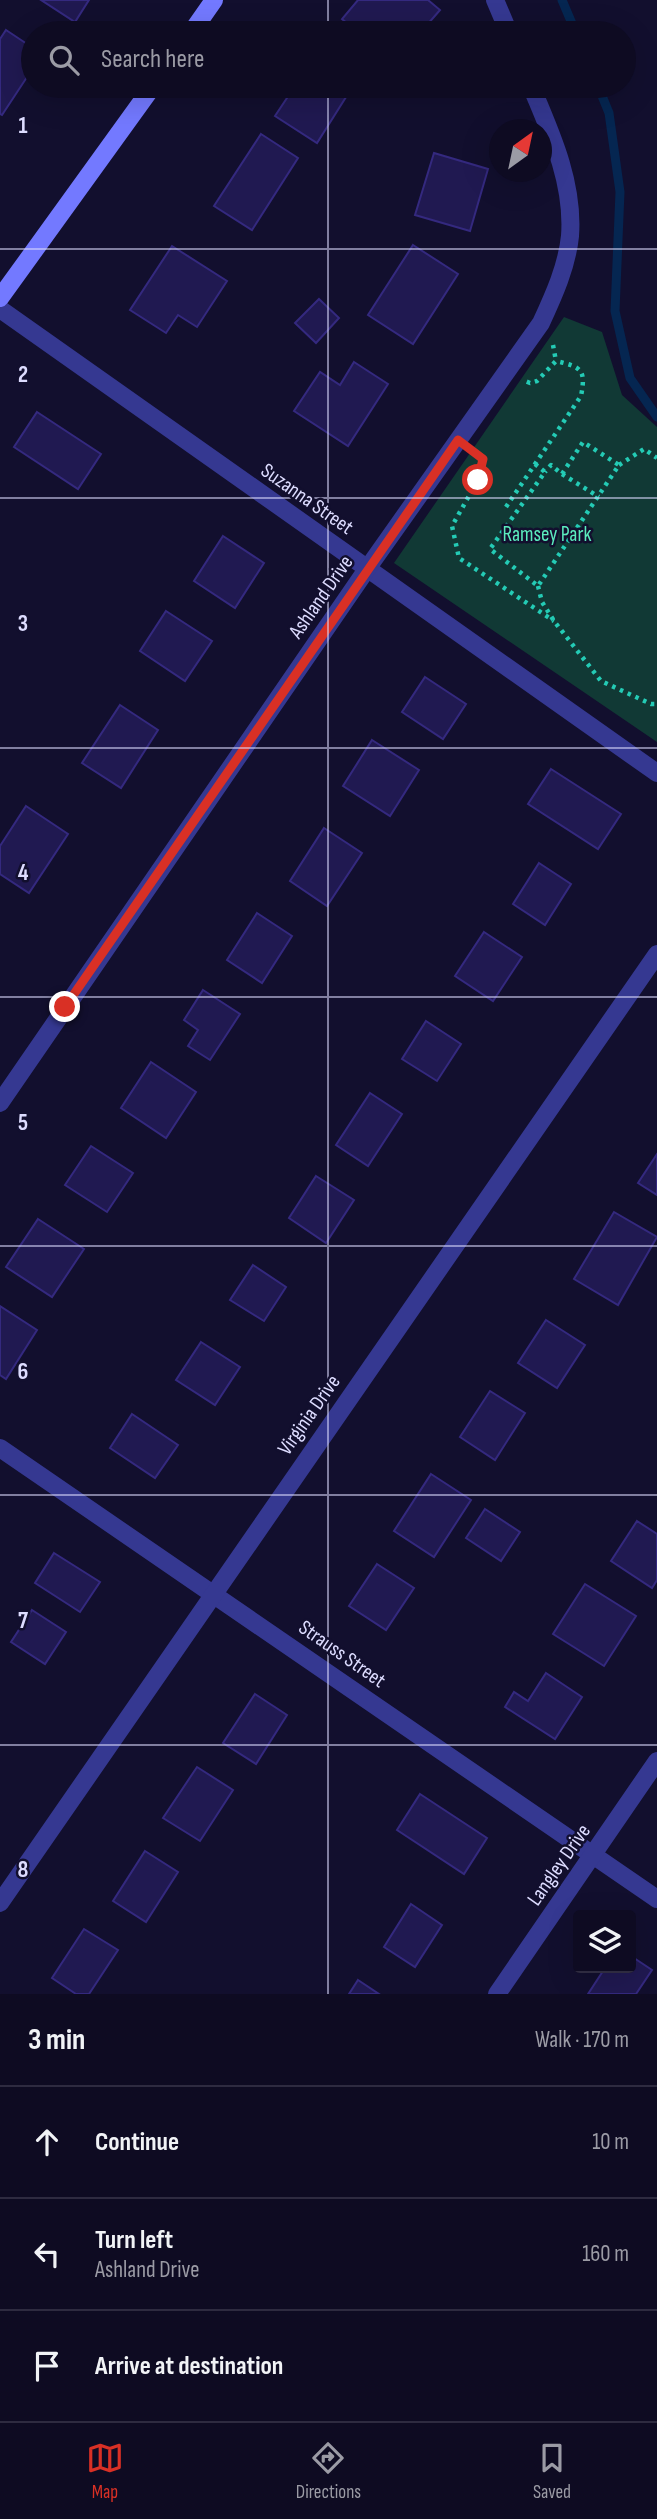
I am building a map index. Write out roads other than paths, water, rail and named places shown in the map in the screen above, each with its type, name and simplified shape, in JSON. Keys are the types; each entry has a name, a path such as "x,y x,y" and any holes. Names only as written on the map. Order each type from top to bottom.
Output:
{"street":[{"path":"200,21 215,0"},
{"path":"495,0 504,21"},
{"path":"0,298 144,98"},
{"name":"Ashland Drive","path":"0,1103 367,569 541,323 559,282 570,236 567,193 558,149 536,98"},
{"name":"Suzanna Street","path":"0,309 657,773"},
{"name":"Virginia Drive","path":"0,1903 657,954"},
{"name":"Strauss Street","path":"0,1448 657,1899"},
{"name":"Langley Drive","path":"497,1994 657,1761"}],"waterway":[{"path":"562,0 571,21"},
{"path":"603,98 609,113 620,192 615,311 630,378 657,417"}],"park label":[{"name":"Ramsey Park","path":"547,534"}]}
